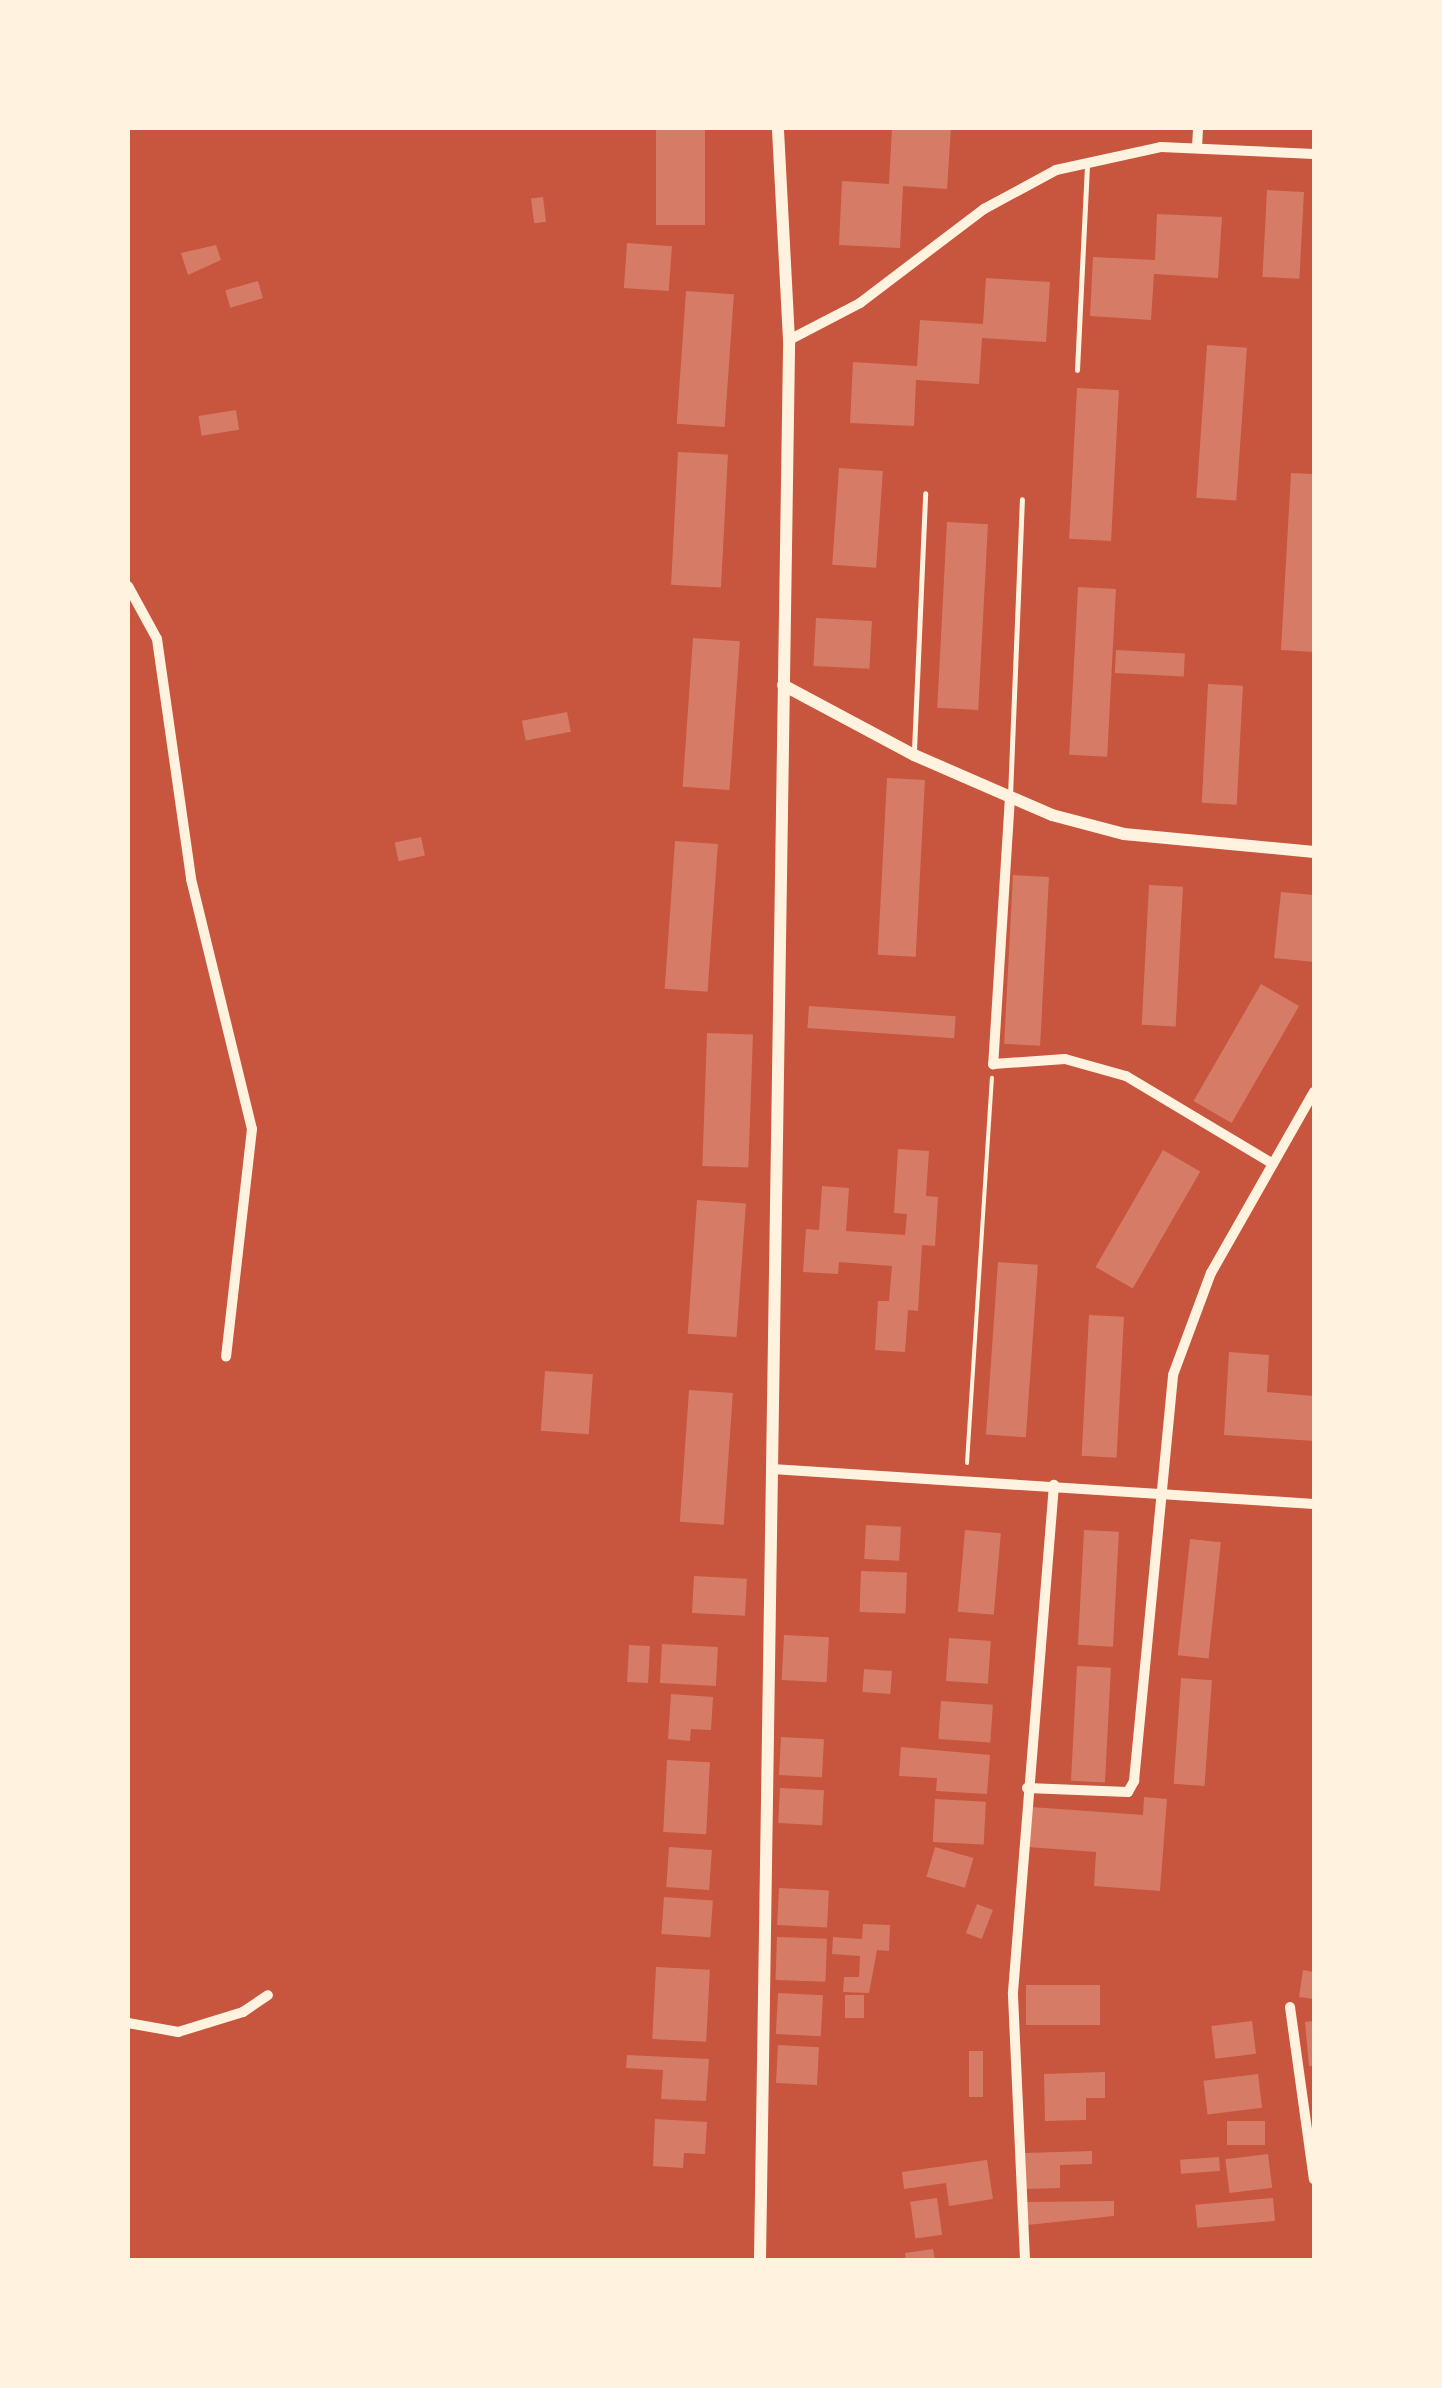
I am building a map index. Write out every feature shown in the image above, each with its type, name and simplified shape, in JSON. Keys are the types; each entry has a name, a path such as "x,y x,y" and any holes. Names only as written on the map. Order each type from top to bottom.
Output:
{"street":[{"path":"760,2260 789,340 778,128"},
{"path":"1197,148 1198,128"},
{"path":"789,340 860,303 1021,186 1088,160 1161,146 1314,154"},
{"path":"128,586 157,638 191,880 252,1129 226,1357"},
{"path":"783,685 914,755 1010,797 1124,834 1314,852"},
{"path":"1010,797 993,1064 1065,1059 1126,1076 1273,1164"},
{"path":"1027,1788 1128,1792 1134,1781 1158,1492 1182,1342 1211,1273 1314,1092"},
{"path":"772,1469 1314,1504"},
{"path":"1024,2260 1013,1992 1054,1485"},
{"path":"128,2023 178,2032 243,2012 268,1995"},
{"path":"1290,2006 1314,2179"}],"lane":[{"path":"1077,370 1088,160"},
{"path":"914,755 925,494"},
{"path":"1010,797 1022,500"}],"path":[{"path":"966,1480 993,1064"}],"building":[{"path":"656,128 705,128 705,225 656,225"},
{"path":"892,128 951,128 947,189 903,186 900,248 839,245 842,181 889,184"},
{"path":"1267,190 1304,192 1299,279 1262,277"},
{"path":"543,197 546,222 534,223 531,198"},
{"path":"1157,214 1222,217 1218,278 1154,274 1151,320 1090,316 1093,257 1155,260"},
{"path":"627,243 672,246 669,291 624,288"},
{"path":"216,245 221,260 188,275 181,253"},
{"path":"986,278 1050,282 1046,342 982,338 979,384 916,380 914,426 850,423 853,362 917,366 920,320 983,324"},
{"path":"258,281 263,298 230,308 225,290"},
{"path":"686,291 734,294 725,427 677,424"},
{"path":"1207,345 1247,348 1236,500 1196,498"},
{"path":"1077,388 1119,390 1111,541 1069,539"},
{"path":"236,410 239,430 202,436 198,416"},
{"path":"678,452 728,455 721,587 671,585"},
{"path":"839,468 883,471 876,568 832,565"},
{"path":"1291,473 1314,474 1314,652 1281,650"},
{"path":"947,522 988,524 978,710 937,708"},
{"path":"1078,587 1116,589 1107,757 1069,755"},
{"path":"816,618 872,621 869,669 813,666"},
{"path":"693,638 740,641 729,790 683,787"},
{"path":"1116,650 1185,654 1184,677 1115,673"},
{"path":"1208,684 1243,686 1237,805 1202,803"},
{"path":"567,712 571,732 526,740 522,721"},
{"path":"887,778 925,780 916,957 878,955"},
{"path":"421,837 425,856 399,861 395,843"},
{"path":"675,841 718,844 708,992 665,989"},
{"path":"1013,875 1049,877 1040,1046 1004,1044"},
{"path":"1149,885 1183,887 1176,1027 1142,1025"},
{"path":"1281,892 1314,895 1314,962 1274,958"},
{"path":"1261,984 1299,1006 1232,1123 1194,1101"},
{"path":"809,1006 956,1016 954,1038 807,1028"},
{"path":"707,1033 753,1035 748,1168 702,1166"},
{"path":"898,1149 929,1151 926,1196 938,1197 935,1246 922,1245 918,1311 908,1310 905,1352 875,1350 878,1301 889,1301 892,1266 839,1262 838,1274 803,1272 806,1229 819,1230 822,1186 849,1188 846,1231 905,1235 907,1214 894,1213"},
{"path":"1163,1150 1200,1172 1133,1288 1096,1267"},
{"path":"697,1200 746,1203 737,1337 688,1334"},
{"path":"998,1262 1038,1265 1026,1437 986,1435"},
{"path":"1089,1315 1124,1317 1117,1458 1082,1456"},
{"path":"1229,1352 1269,1355 1267,1392 1314,1396 1314,1441 1224,1435"},
{"path":"545,1371 593,1374 589,1434 541,1431"},
{"path":"689,1390 733,1393 724,1525 680,1522"},
{"path":"866,1525 901,1527 899,1561 864,1559"},
{"path":"965,1530 1001,1533 994,1615 958,1612"},
{"path":"1084,1530 1119,1532 1113,1647 1078,1645"},
{"path":"1190,1539 1221,1542 1209,1659 1178,1655"},
{"path":"861,1571 907,1573 906,1614 860,1612"},
{"path":"694,1576 747,1579 745,1616 692,1613"},
{"path":"784,1635 829,1637 827,1682 782,1680"},
{"path":"949,1638 991,1641 988,1684 946,1681"},
{"path":"662,1644 718,1647 716,1686 660,1683"},
{"path":"629,1645 650,1646 648,1683 627,1682"},
{"path":"1077,1666 1111,1668 1105,1783 1071,1781"},
{"path":"864,1669 892,1671 890,1694 862,1692"},
{"path":"1181,1678 1212,1680 1205,1786 1174,1784"},
{"path":"671,1694 713,1697 711,1730 691,1729 690,1741 668,1739"},
{"path":"941,1701 993,1705 990,1743 938,1739"},
{"path":"781,1737 824,1739 822,1777 779,1775"},
{"path":"901,1747 990,1755 987,1794 936,1791 937,1778 899,1776"},
{"path":"667,1760 710,1762 706,1834 663,1832"},
{"path":"780,1788 824,1790 822,1825 778,1823"},
{"path":"1144,1797 1167,1799 1160,1891 1094,1886 1096,1852 1028,1847 1031,1807 1143,1815"},
{"path":"935,1799 986,1802 984,1845 933,1842"},
{"path":"669,1847 712,1850 709,1890 666,1887"},
{"path":"935,1847 973,1858 965,1888 926,1877"},
{"path":"779,1888 829,1891 827,1928 777,1925"},
{"path":"664,1897 713,1900 710,1937 661,1934"},
{"path":"977,1904 993,1910 982,1939 966,1933"},
{"path":"863,1924 890,1925 889,1951 877,1950 869,1993 843,1992 844,1977 859,1977 860,1956 832,1954 833,1937 862,1939"},
{"path":"777,1937 827,1939 825,1982 775,1980"},
{"path":"656,1967 710,1970 706,2042 652,2039"},
{"path":"1303,1970 1314,1972 1314,1999 1299,1997"},
{"path":"1026,1985 1100,1985 1100,2025 1026,2025"},
{"path":"778,1993 823,1995 821,2036 776,2034"},
{"path":"845,1995 864,1995 864,2018 845,2018"},
{"path":"1252,2021 1256,2054 1215,2059 1211,2026"},
{"path":"1314,2021 1314,2066 1309,2066 1305,2022"},
{"path":"778,2045 819,2047 817,2085 776,2083"},
{"path":"969,2051 983,2051 983,2097 969,2097"},
{"path":"627,2055 709,2059 706,2101 661,2099 663,2070 626,2068"},
{"path":"1105,2072 1105,2098 1086,2098 1086,2120 1045,2121 1044,2074"},
{"path":"1258,2074 1262,2108 1208,2114 1203,2081"},
{"path":"655,2119 707,2122 705,2154 684,2153 683,2168 653,2166"},
{"path":"1227,2121 1265,2121 1265,2145 1227,2145"},
{"path":"1092,2151 1092,2164 1060,2165 1060,2188 1026,2189 1025,2153"},
{"path":"1268,2154 1272,2188 1229,2193 1225,2159"},
{"path":"1219,2157 1220,2171 1181,2174 1180,2160"},
{"path":"987,2160 993,2199 949,2206 946,2183 904,2189 902,2172"},
{"path":"937,2198 942,2235 915,2238 910,2202"},
{"path":"1273,2198 1275,2221 1197,2228 1195,2205"},
{"path":"1114,2201 1114,2216 1027,2225 1027,2202"},
{"path":"933,2249 935,2260 906,2260 905,2253"}]}
